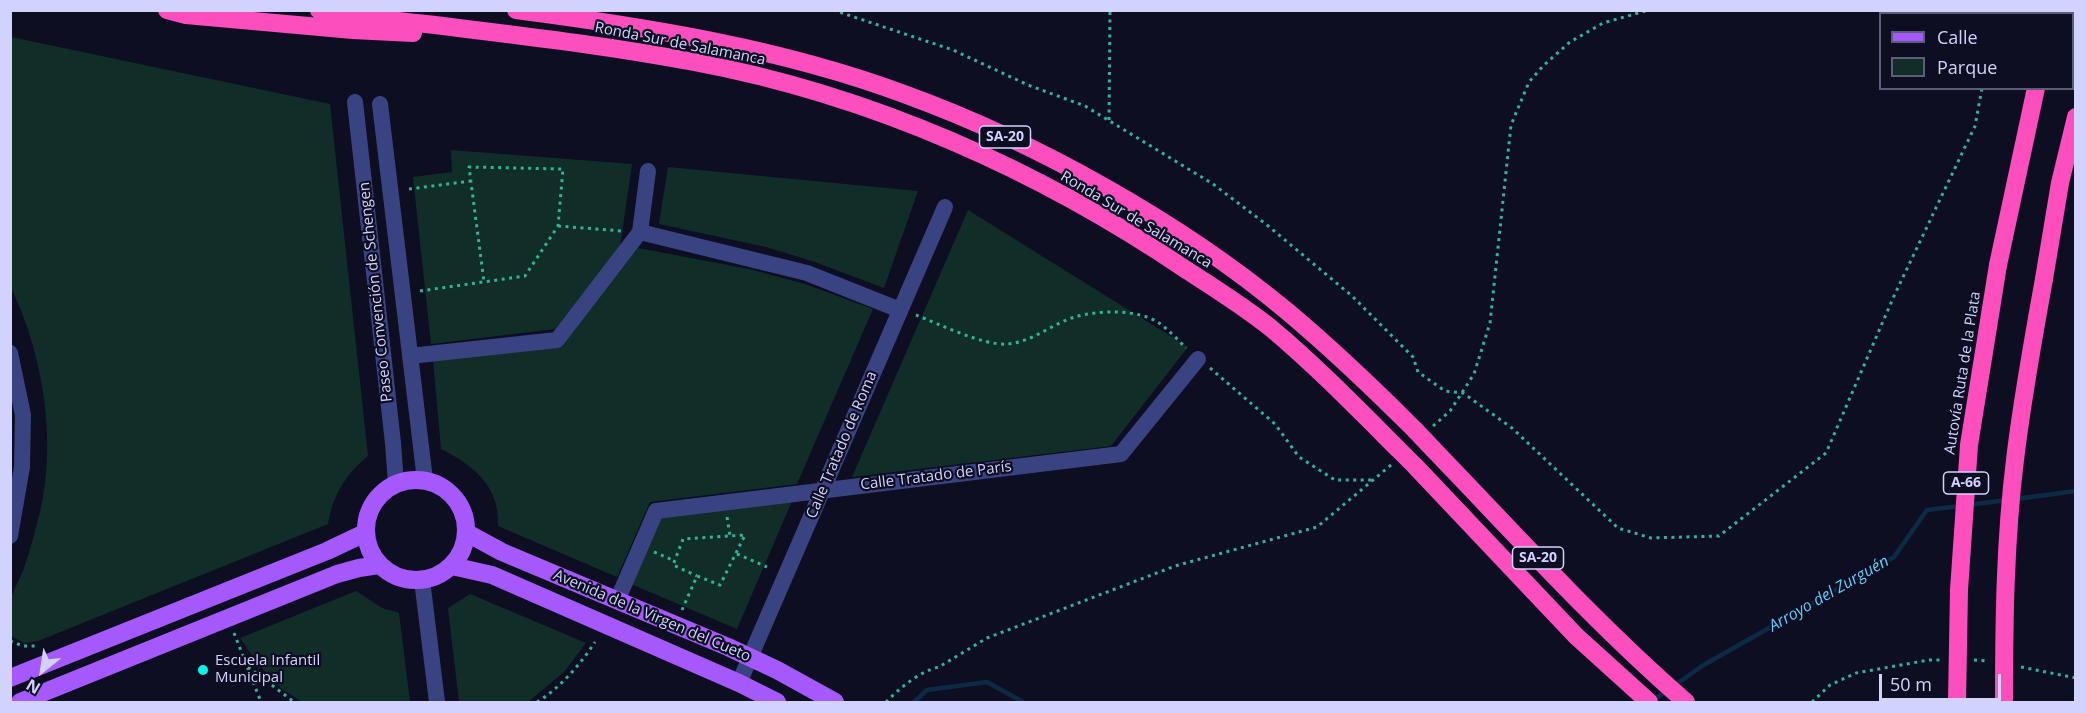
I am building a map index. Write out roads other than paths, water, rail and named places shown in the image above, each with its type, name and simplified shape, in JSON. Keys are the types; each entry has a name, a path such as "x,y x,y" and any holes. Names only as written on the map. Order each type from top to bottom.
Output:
{"highway":[{"path":"167,10 186,15 353,30 545,39"},
{"name":"Ronda Sur de Salamanca","path":"319,10 545,39 695,62 828,96 896,118 962,145 1087,207 1155,248 1270,328 1360,411 1416,467 1576,636 1650,702"},
{"name":"Ronda Sur de Salamanca","path":"516,10 610,23 765,52 904,93 1035,151 1166,223 1286,310 1329,348 1415,430 1587,609 1645,666 1686,702"},
{"path":"572,10 610,23"},
{"name":"Autovía Ruta de la Plata","path":"1957,702 1959,590 1969,445 1998,266 2036,90"},
{"path":"2004,702 2004,599 2014,462 2060,183 2076,117"}],"main road":[{"path":"409,479 425,480 444,488 461,506 467,533 462,552 452,566 435,577 422,580 397,577 379,565 369,551 365,533 368,513 381,493 396,483 409,479"},
{"path":"10,678 316,555 365,533"},
{"name":"Avenida de la Virgen del Cueto","path":"467,533 502,552 750,657 831,700"},
{"path":"20,702 337,574 379,565"},
{"name":"Avenida de la Virgen del Cueto","path":"452,566 492,575 739,683 777,702"}],"street":[{"name":"Paseo Convención de Schengen","path":"355,102 396,483"},
{"name":"Paseo Convención de Schengen","path":"380,104 425,480"},
{"path":"410,356 557,340 640,232 648,171"},
{"name":"Calle Tratado de Roma","path":"739,683 945,207"},
{"path":"640,232 807,273 900,310"},
{"path":"10,353 23,415 22,467 10,536"},
{"name":"Calle Tratado de París","path":"617,601 656,511 1121,454 1198,359"},
{"path":"422,580 437,702"}],"waterway":[{"name":"Arroyo del Zurguén","path":"2016,499 2076,491"},
{"name":"Arroyo del Zurguén","path":"1968,505 2007,500"},
{"name":"Arroyo del Zurguén","path":"1674,686 1702,666 1894,557 1927,510 1960,506"},
{"name":"Arroyo del Zurguén","path":"914,702 927,690 987,682 1023,702"},
{"name":"Arroyo del Zurguén","path":"1651,701 1667,691"}],"place":[{"name":"Escuela Infantil Municipal","path":"203,670"}]}
